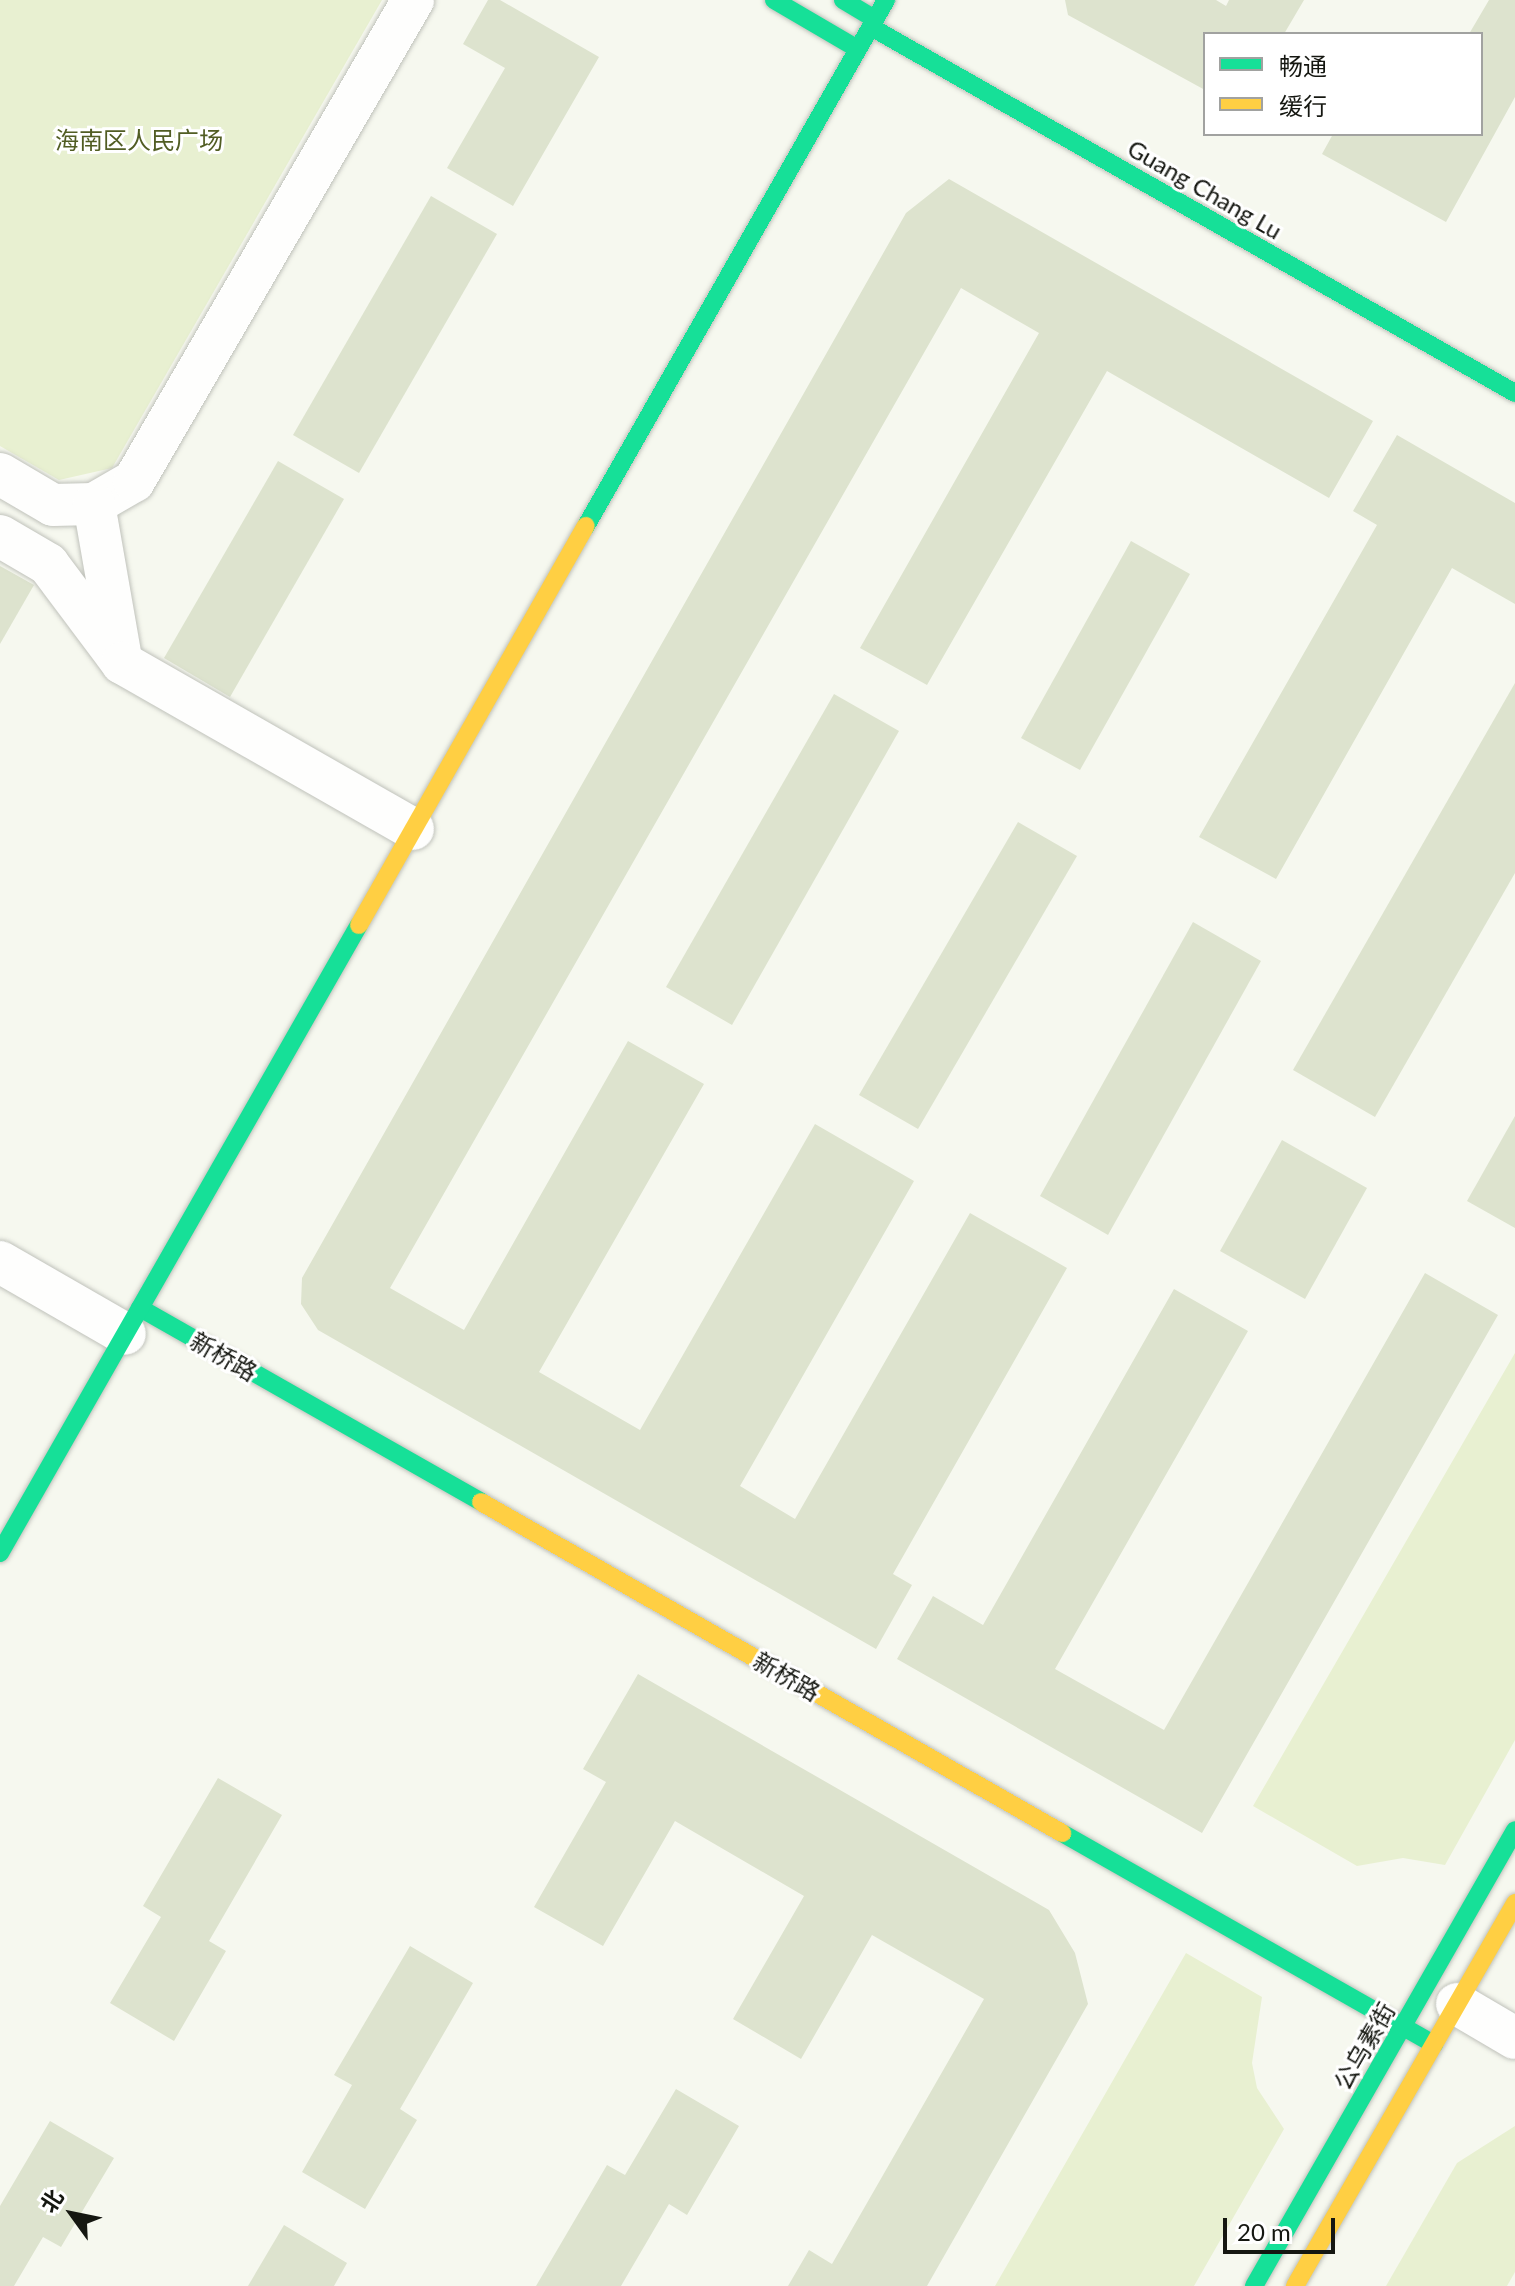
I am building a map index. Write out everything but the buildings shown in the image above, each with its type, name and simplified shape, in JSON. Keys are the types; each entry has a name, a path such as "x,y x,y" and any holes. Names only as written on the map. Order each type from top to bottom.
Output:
{"street":[{"path":"0,474 53,505 94,504 134,481 413,0"},
{"path":"774,0 858,49"},
{"name":"Guang Chang Lu","path":"843,0 873,23 1515,393"},
{"path":"0,1553 886,0"},
{"path":"94,504 122,663"},
{"path":"0,536 48,564 122,663 413,829"},
{"name":"新桥路","path":"0,1262 133,1321 1434,2044"},
{"name":"公乌素街","path":"1254,2286 1515,1830"},
{"path":"1295,2286 1515,1903"},
{"path":"1457,2004 1515,2038"}],"green space":[{"name":"海南区人民广场","path":"0,0 382,0 112,468 59,480 0,446"},
{"path":"1515,1353 1515,1740 1445,1865 1403,1858 1357,1866 1253,1806"},
{"path":"1186,1953 1262,1997 1252,2063 1257,2088 1284,2129 1194,2286 995,2286"},
{"path":"1515,2126 1515,2272 1507,2286 1386,2286 1457,2163"}],"traffic: fast":[{"path":"774,0 858,49"},
{"path":"843,0 875,19"},
{"path":"586,526 886,0"},
{"path":"871,27 1515,393"},
{"path":"0,1553 359,925"},
{"path":"140,1308 481,1502"},
{"path":"1254,2286 1515,1830"},
{"path":"1062,1833 1434,2044"}],"traffic: slow":[{"path":"359,925 586,526"},
{"path":"481,1502 1062,1833"},
{"path":"1295,2286 1515,1903"}]}
